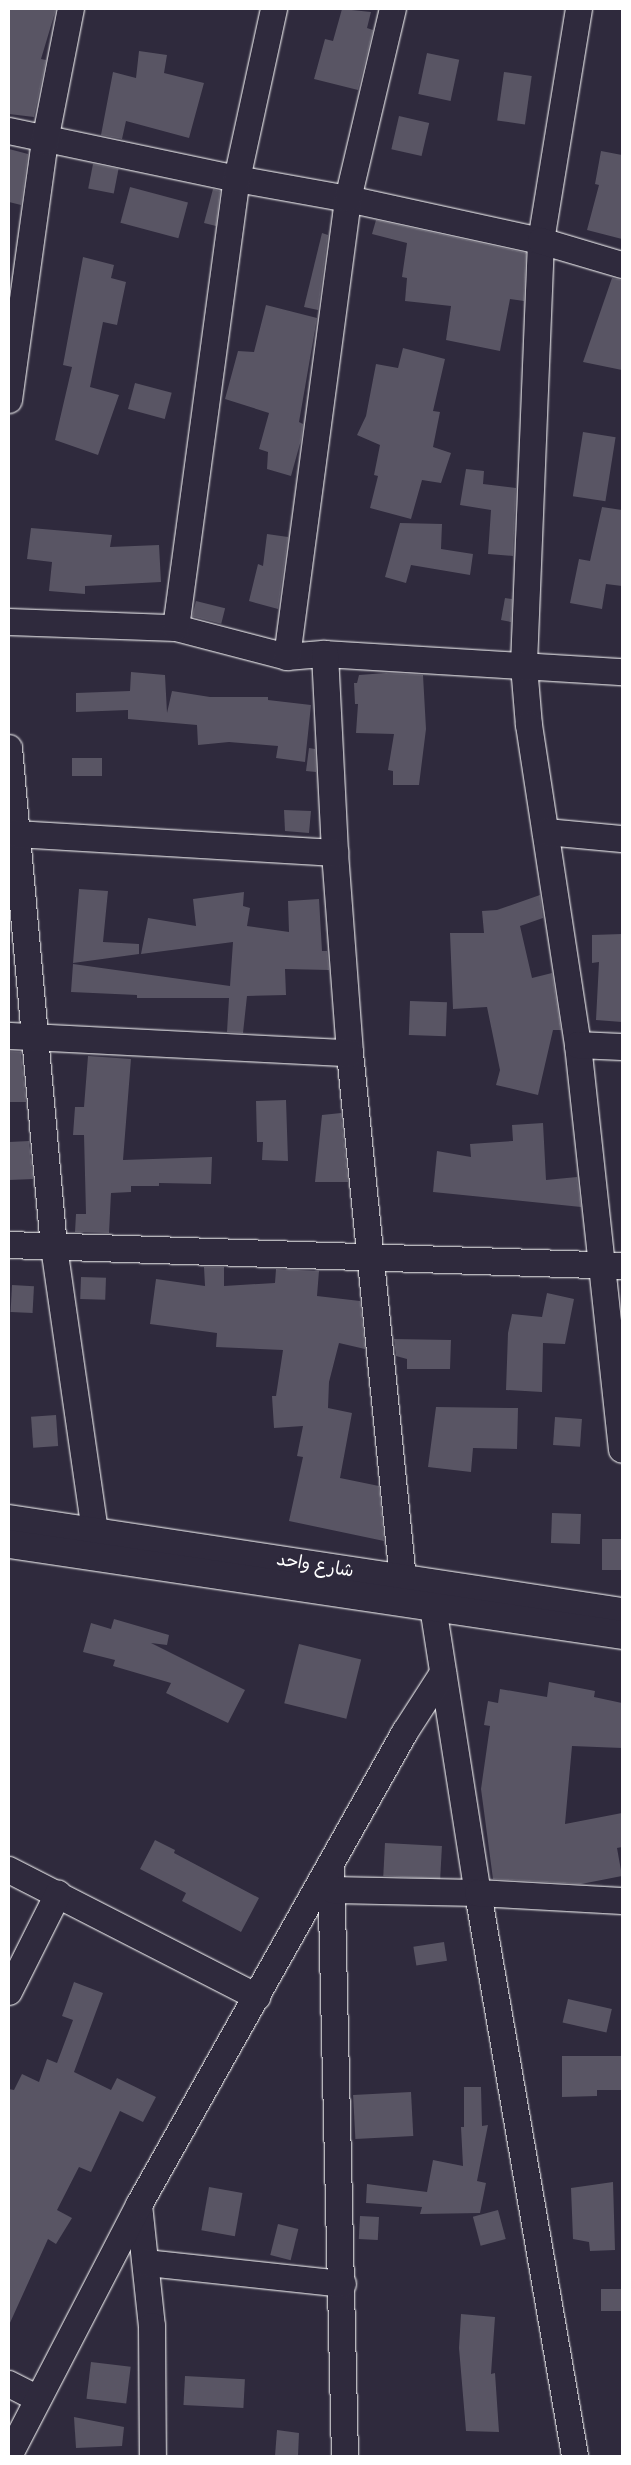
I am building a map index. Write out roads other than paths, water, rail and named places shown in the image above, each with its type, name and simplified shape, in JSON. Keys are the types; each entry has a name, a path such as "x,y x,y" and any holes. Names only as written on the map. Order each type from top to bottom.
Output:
{"street":[{"path":"9,400 18,265 71,9"},
{"path":"176,628 237,179 274,9"},
{"path":"286,657 348,198 393,9"},
{"path":"579,9 541,241 524,666 529,725 612,1267 622,1450"},
{"path":"9,130 45,141 237,179 348,198 541,241 622,265"},
{"path":"9,622 176,628 286,657 324,654 622,672"},
{"path":"324,654 335,853 350,1053 369,1256 404,1579 433,1607 478,1893 575,2456"},
{"path":"9,748 16,834 21,1036 95,1532"},
{"path":"546,832 622,840"},
{"path":"16,834 335,853"},
{"path":"21,1036 350,1053"},
{"path":"578,1045 622,1046"},
{"path":"9,1245 54,1248 369,1256 612,1267"},
{"name":"شارع واحد","path":"9,1519 622,1612"},
{"name":"شارع واحد","path":"9,1544 622,1635"},
{"path":"9,2456 139,2205 257,1997 332,1878 405,1732 443,1673"},
{"path":"9,1870 257,1997"},
{"path":"332,1878 478,1893 622,1902"},
{"path":"332,1878 343,2284 344,2456"},
{"path":"9,1992 58,1894"},
{"path":"139,2205 147,2263 154,2387 154,2456"},
{"path":"147,2263 343,2284"},
{"path":"9,2384 38,2398"}]}
